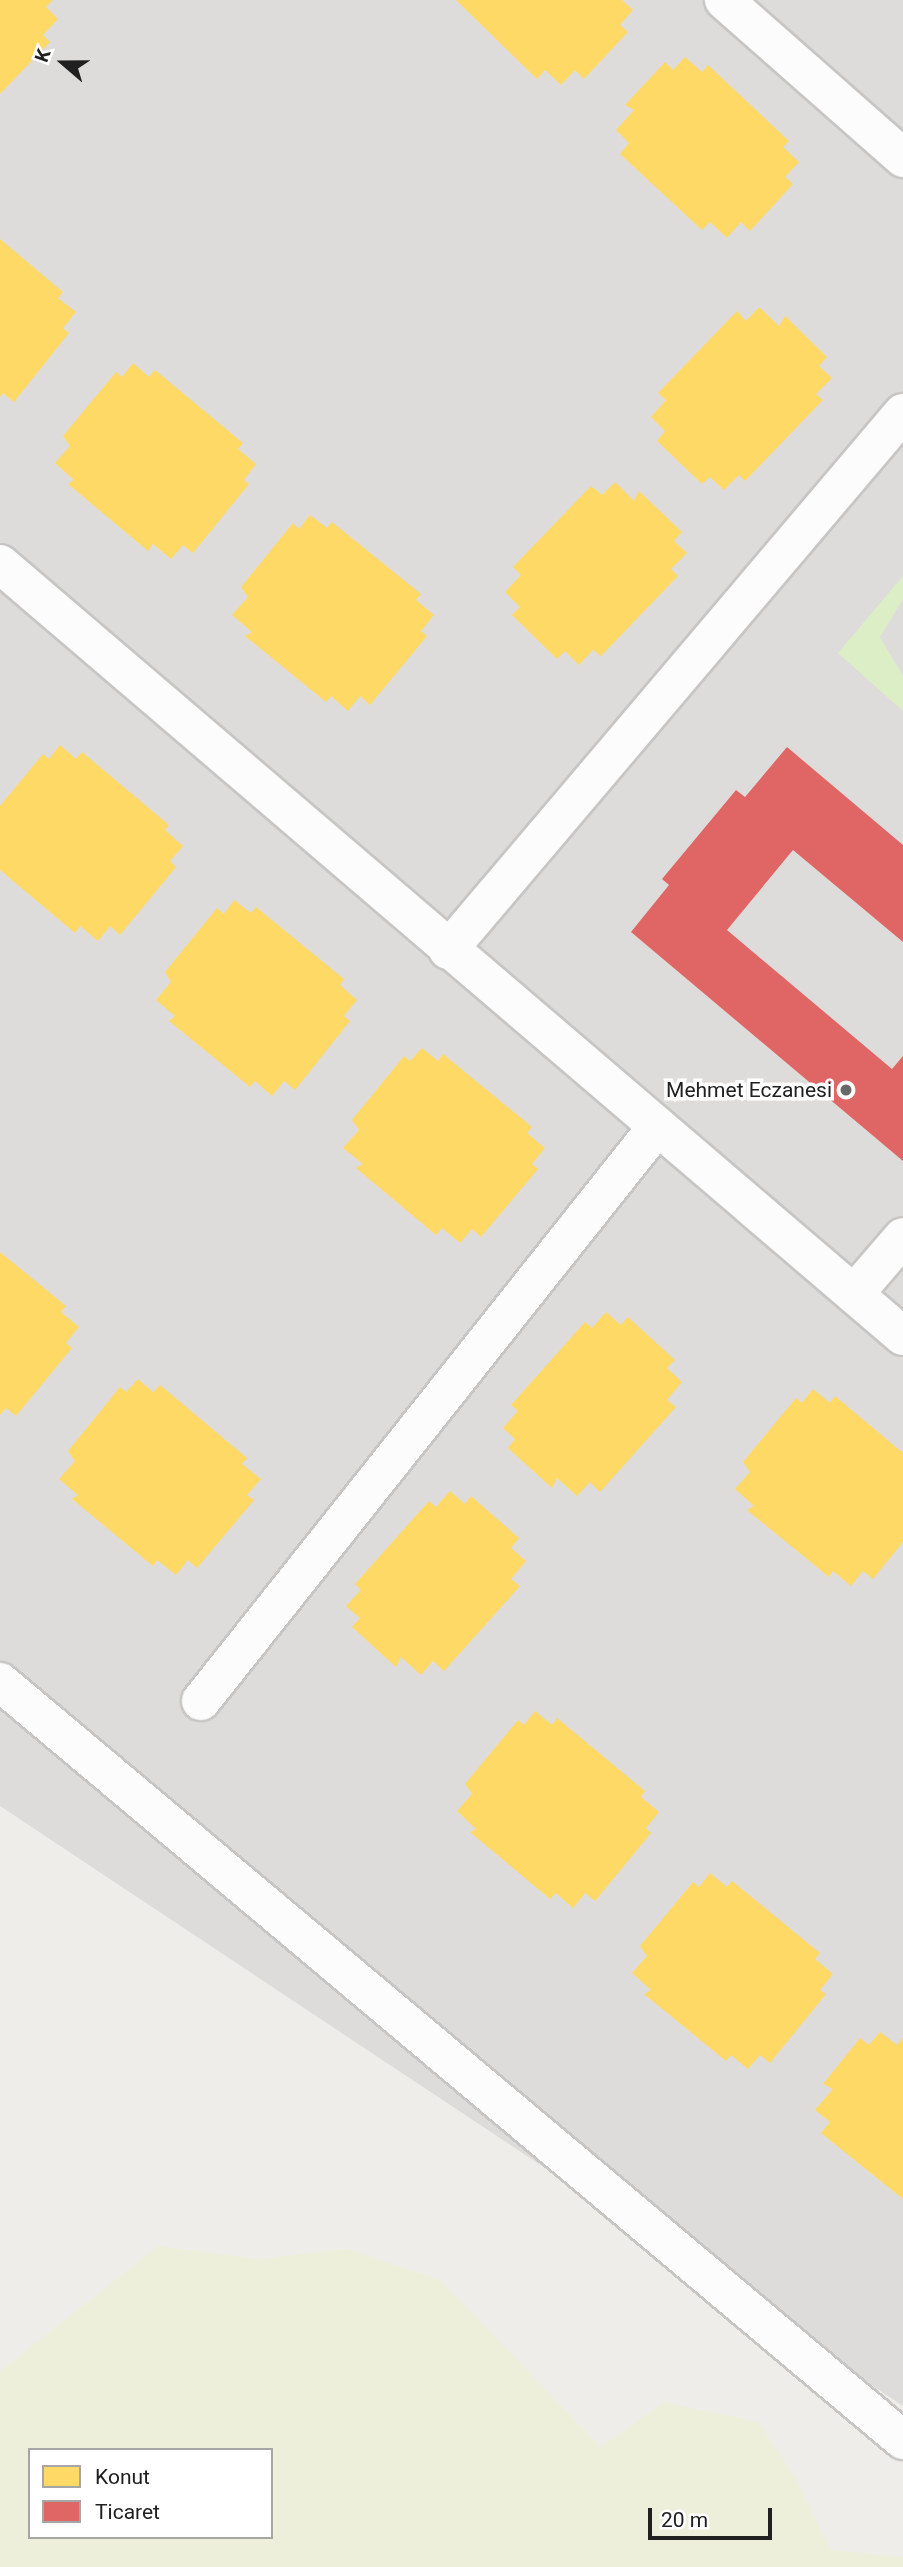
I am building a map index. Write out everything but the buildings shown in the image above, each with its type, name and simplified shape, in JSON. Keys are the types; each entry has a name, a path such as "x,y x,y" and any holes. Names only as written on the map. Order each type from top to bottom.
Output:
{"street":[{"path":"724,0 903,159"},
{"path":"448,950 903,413"},
{"path":"0,564 448,950 903,1336"},
{"path":"201,1701 657,1128"},
{"path":"854,1294 903,1237"},
{"path":"0,1682 903,2440"}],"shaded area":[{"path":"0,0 903,0 903,2406 0,1806"}],"green space":[{"path":"903,576 903,599 880,637 903,676 903,711 838,653"},
{"path":"158,2246 257,2259 348,2249 440,2280 601,2447 664,2402 758,2422 795,2477 831,2550 903,2557 903,2567 0,2567 0,2371"}],"place":[{"name":"Mehmet Eczanesi","path":"846,1090"}]}
